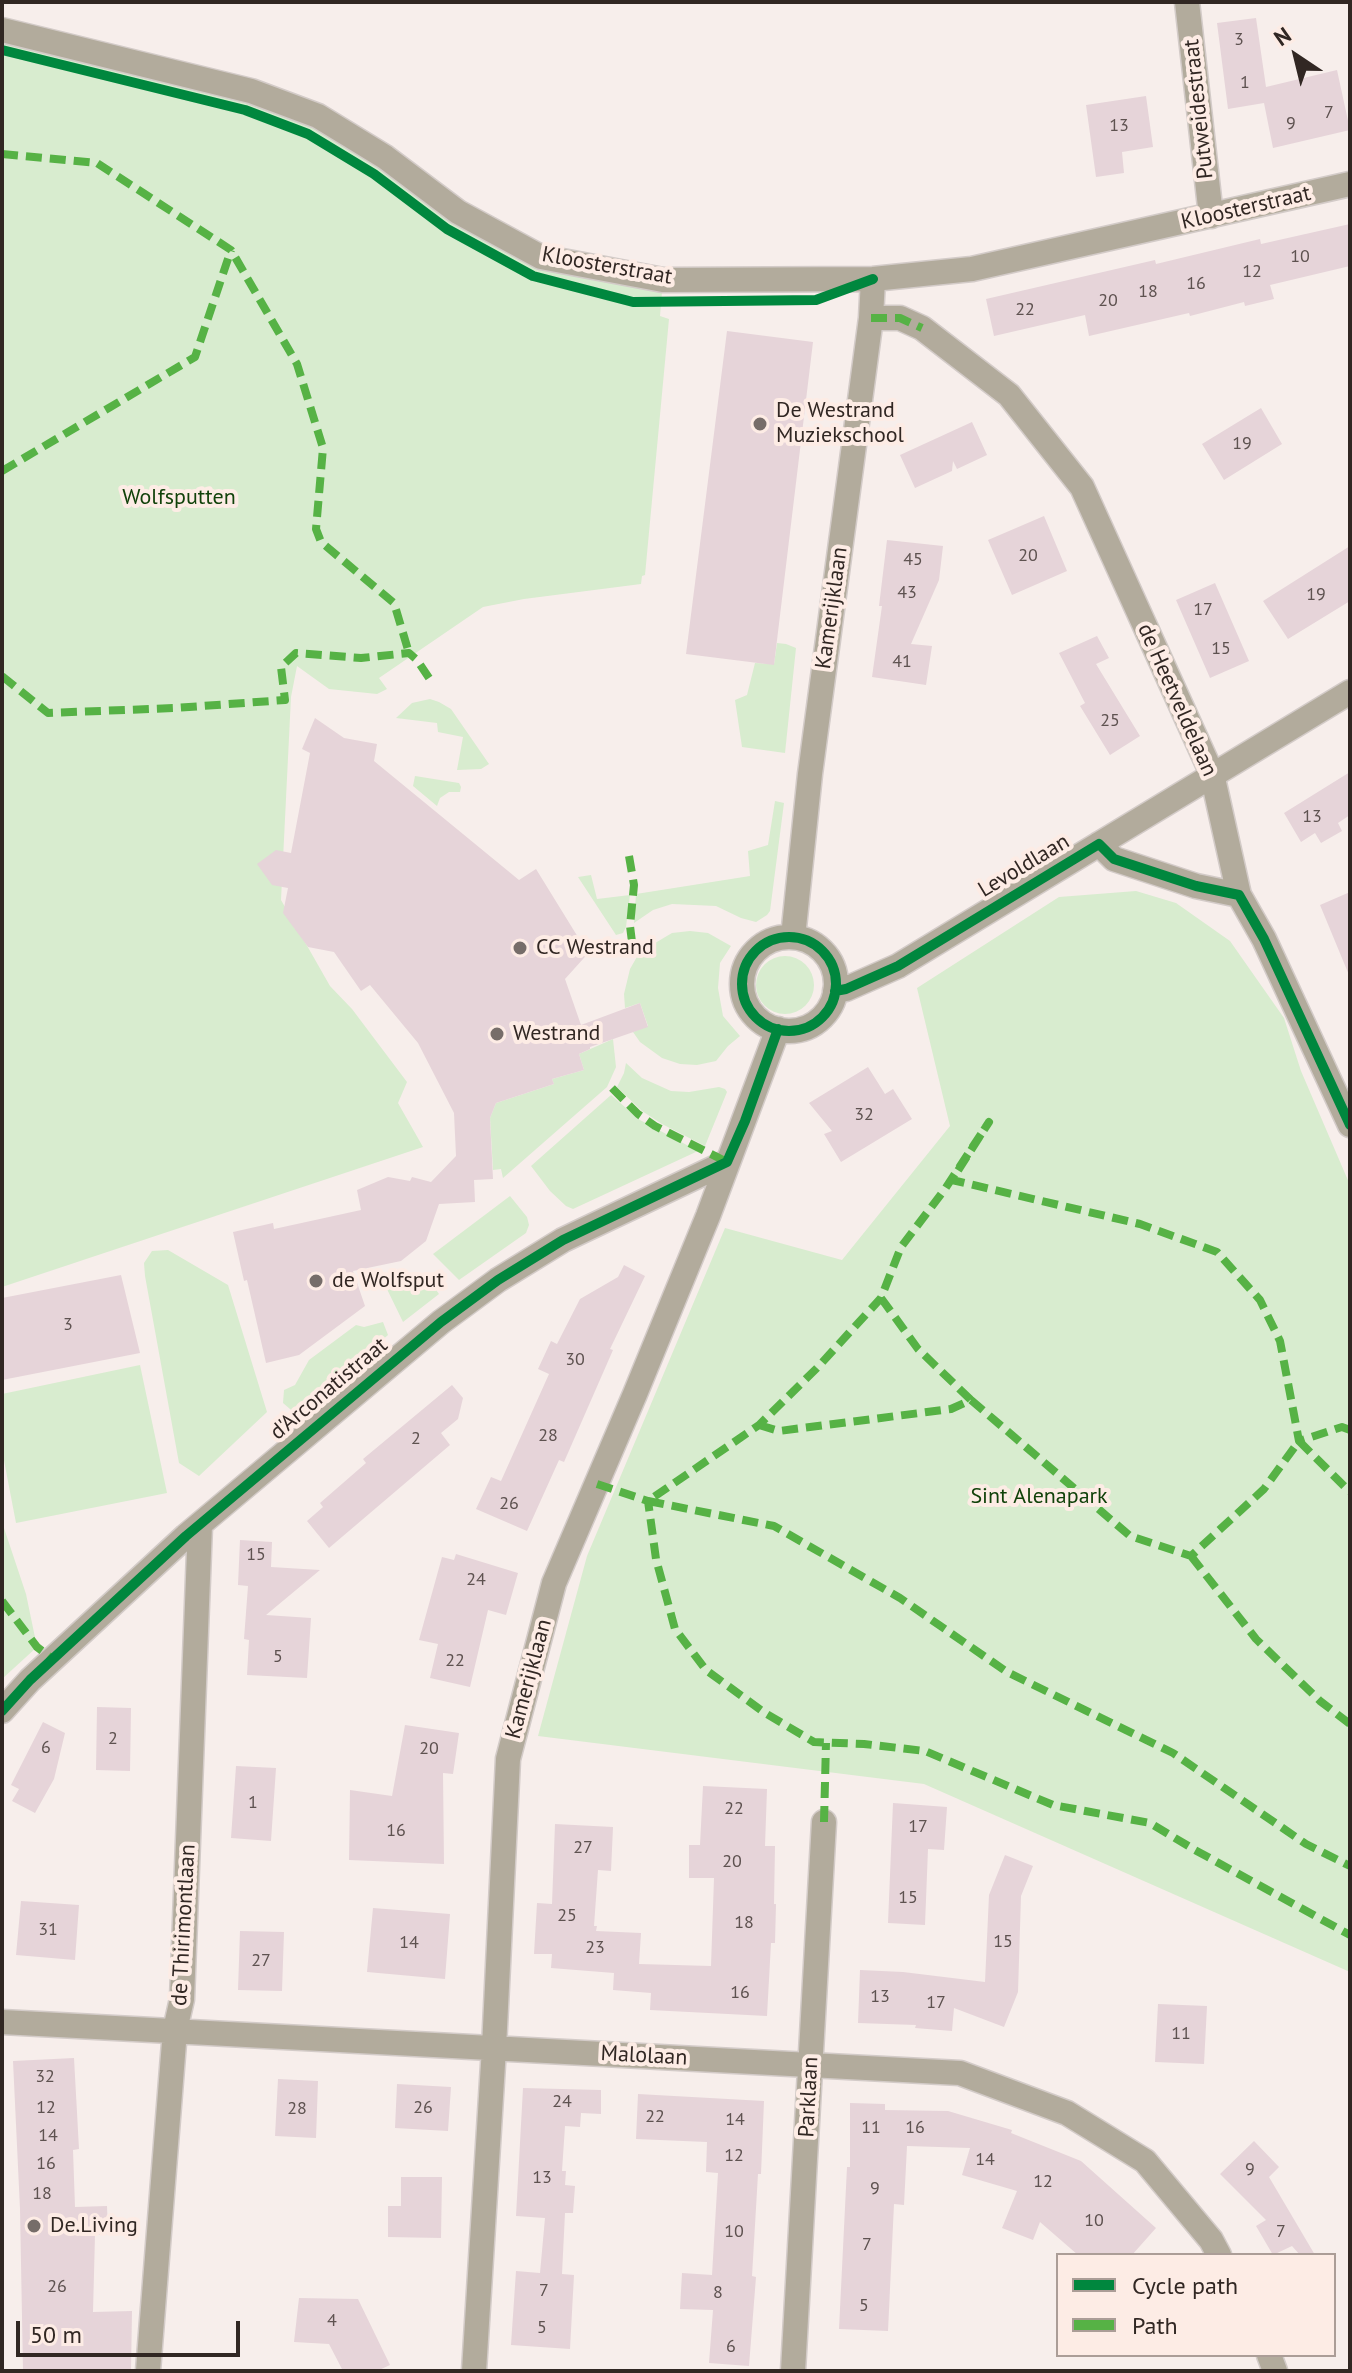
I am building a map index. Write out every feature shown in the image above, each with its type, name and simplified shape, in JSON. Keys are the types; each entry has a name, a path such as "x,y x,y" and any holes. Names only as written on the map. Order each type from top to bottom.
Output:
{"street":[{"name":"Putweidestraat","path":"1187,2 1211,216"},
{"name":"Kloosterstraat","path":"2,30 251,91 318,116 385,157 458,212 541,257 663,280 873,279 972,269 1350,184"},
{"name":"Kamerijklaan","path":"793,937 810,774 871,318 873,279"},
{"name":"de Heetveldelaan","path":"871,318 900,318 922,328 1009,395 1082,487 1212,774 1239,895 1264,939 1350,1125"},
{"name":"Levoldlaan","path":"835,991 898,966 1350,692"},
{"name":"Levoldlaan","path":"1099,844 1114,859 1196,886 1239,895"},
{"path":"793,937 815,944 825,954 835,970 835,991 827,1014 815,1024 800,1030 778,1029 755,1016 747,1004 741,982 747,961 764,944 793,937"},
{"name":"Kamerijklaan","path":"474,2371 508,1759 554,1583 708,1216 778,1029"},
{"name":"d'Arconatistraat","path":"2,1711 30,1680 200,1525 384,1368 498,1280 563,1240 727,1162"},
{"name":"de Thirimontlaan","path":"148,2371 175,2030 182,1999 200,1525"},
{"name":"Parklaan","path":"793,2371 824,1822"},
{"name":"Malolaan","path":"2,2022 960,2073 1067,2113 1145,2161 1211,2240 1218,2253"}],"green space":[{"name":"Wolfsputten","path":"2,32 251,91 541,257 663,280 660,316 669,319 645,575 641,584 483,607 379,678 387,689 377,694 329,689 297,666 291,697 281,900 330,986 352,1009 407,1082 398,1103 423,1147 2,1287"},
{"path":"777,643 796,648 785,753 742,747 735,700 747,695 755,663 774,664"},
{"path":"430,699 451,709 489,764 481,769 457,770 463,737 438,732 437,723 396,718 412,703"},
{"path":"415,776 459,783 460,792 449,792 440,798 437,806 413,786"},
{"path":"775,801 784,803 767,915 756,922 716,906 672,904 653,910 634,923 636,894 750,876 748,851 768,845"},
{"path":"591,875 597,899 630,895 623,933 616,935 578,877"},
{"name":"Sint Alenapark","path":"1136,891 1176,903 1230,941 1284,1018 1301,1071 1350,1185 1350,1972 924,1784 538,1736 587,1556 725,1228 842,1260 950,1126 917,988 1059,897"},
{"path":"672,933 708,933 731,946 720,963 718,988 723,1016 740,1036 716,1061 697,1065 662,1058 640,1042 633,1032 648,1026 640,1003 625,1008 624,994 630,969 638,955"},
{"path":"785,956 806,964 814,985 806,1006 785,1014 764,1006 756,985 764,964"},
{"path":"613,1039 616,1067 607,1087 503,1178 501,1169 493,1170 490,1118 496,1103 554,1084 552,1079 584,1070 579,1054"},
{"path":"626,1063 642,1078 671,1091 725,1089 727,1092 705,1146 642,1111 617,1087"},
{"path":"611,1095 640,1120 698,1151 573,1209 550,1191 531,1166"},
{"path":"510,1196 527,1217 529,1225 526,1233 459,1280 433,1254"},
{"path":"168,1250 228,1285 267,1412 199,1476 179,1463 145,1276 144,1263 152,1251"},
{"path":"424,1273 439,1294 403,1322 385,1285"},
{"path":"383,1322 388,1335 297,1415 283,1403 284,1390 295,1385 309,1360 356,1325 364,1327"},
{"path":"140,1365 167,1493 16,1523 2,1450 2,1394"},
{"path":"2,1522 26,1594 37,1647 2,1679"}],"building":[{"path":"1256,18 1266,87 1337,70 1350,130 1273,148 1264,103 1228,109 1217,23"},
{"path":"1146,96 1153,147 1122,152 1124,173 1096,177 1086,105"},
{"path":"1350,224 1350,266 1270,285 1274,299 1245,306 1244,302 1190,316 1189,313 1089,336 1085,315 994,336 986,299 1155,260 1156,264 1260,239 1261,244"},
{"name":"De Westrand Muziekschool","path":"727,331 813,342 774,665 686,654"},
{"path":"1261,408 1282,444 1224,480 1202,444"},
{"path":"972,422 987,455 957,469 953,461 952,471 915,488 900,455"},
{"path":"1044,516 1067,571 1012,595 988,540"},
{"path":"887,540 943,546 939,580 911,644 932,646 926,685 872,677"},
{"path":"1350,546 1350,601 1288,639 1263,601"},
{"path":"1215,583 1249,661 1210,678 1176,600"},
{"path":"1097,636 1109,658 1096,664 1140,736 1110,755 1080,706 1085,703 1059,653"},
{"name":"Westrand","path":"315,718 344,738 377,744 374,761 519,880 536,869 581,942 592,949 565,979 581,1025 640,1003 648,1027 590,1047 579,1054 584,1070 552,1079 554,1084 496,1103 490,1118 493,1179 474,1180 475,1202 439,1204 426,1241 401,1261 353,1271 365,1306 299,1355 266,1363 233,1232 273,1223 274,1229 361,1210 357,1190 388,1177 410,1181 412,1177 431,1182 456,1156 454,1113 418,1043 370,985 361,991 334,952 308,947 283,913 288,888 272,885 257,864 276,850 291,853 310,753 302,749"},
{"path":"1350,772 1350,815 1338,823 1342,831 1321,843 1315,833 1301,842 1284,813"},
{"path":"1350,892 1350,975 1349,975 1320,905"},
{"path":"868,1067 885,1094 893,1089 912,1119 841,1162 824,1134 832,1131 809,1103"},
{"path":"624,1265 645,1276 610,1349 613,1350 564,1462 559,1460 527,1531 476,1509 491,1477 501,1481 549,1374 538,1369 551,1341 557,1344 580,1299 618,1277"},
{"path":"121,1275 140,1353 2,1380 2,1298"},
{"path":"452,1385 463,1398 458,1419 441,1433 450,1445 329,1548 307,1521 323,1507 320,1503 366,1463 363,1459"},
{"path":"240,1540 272,1542 271,1567 320,1570 266,1615 311,1618 307,1678 247,1675 249,1640 244,1639 248,1586 238,1585"},
{"path":"456,1554 518,1573 506,1615 488,1610 470,1687 430,1678 438,1644 419,1640 442,1557 454,1560"},
{"path":"97,1707 131,1708 130,1771 96,1770"},
{"path":"43,1722 65,1733 54,1779 35,1813 12,1801 19,1789 11,1785"},
{"path":"405,1725 459,1733 453,1774 443,1773 444,1864 349,1860 350,1790 392,1796"},
{"path":"236,1766 276,1768 271,1841 231,1838"},
{"path":"703,1786 767,1789 765,1846 775,1846 776,1904 767,2016 650,2010 651,1993 613,1990 614,1973 551,1968 552,1954 534,1954 537,1903 552,1904 555,1824 613,1827 611,1871 598,1870 596,1931 641,1933 639,1964 711,1966 714,1878 689,1878 689,1845 700,1845"},
{"path":"893,1803 947,1807 944,1850 928,1849 925,1925 888,1923"},
{"path":"1005,1855 1033,1866 1021,1896 1018,1992 1004,2027 954,2008 952,2031 915,2028 916,2025 858,2023 860,1970 985,1982 989,1895"},
{"path":"21,1901 79,1905 75,1960 16,1955"},
{"path":"373,1908 450,1914 445,1979 367,1972"},
{"path":"240,1931 284,1932 282,1991 238,1990"},
{"path":"1158,2004 1207,2006 1204,2064 1155,2062"},
{"path":"74,2058 79,2149 73,2150 75,2207 107,2206 108,2234 95,2235 93,2312 132,2311 131,2371 23,2371 13,2061"},
{"path":"278,2079 318,2081 316,2138 275,2136"},
{"path":"397,2084 451,2087 448,2131 395,2128"},
{"path":"523,2088 601,2090 601,2114 581,2113 580,2127 565,2126 562,2171 566,2171 565,2185 575,2186 573,2213 565,2213 562,2274 574,2275 570,2349 511,2345 516,2271 540,2273 545,2218 516,2216"},
{"path":"638,2094 764,2101 749,2366 709,2363 713,2310 680,2309 682,2273 712,2275 718,2173 706,2172 707,2142 636,2139"},
{"path":"850,2103 885,2104 885,2110 948,2111 1012,2130 1011,2133 1081,2161 1156,2228 1134,2253 1076,2253 1040,2222 1033,2240 1002,2228 1017,2191 962,2175 970,2148 907,2146 904,2205 894,2204 888,2331 839,2329 847,2167 850,2167"},
{"path":"1254,2141 1279,2167 1269,2177 1314,2253 1298,2253 1292,2246 1272,2253 1256,2226 1266,2220 1220,2174"},
{"path":"401,2177 442,2177 441,2238 388,2237 388,2206 401,2206"},
{"path":"299,2298 358,2299 390,2365 377,2371 343,2371 329,2344 294,2342"}],"marked path":[{"path":"2,154 97,163 231,250 297,364 323,448 316,529 321,542 394,603 409,653"},
{"path":"2,471 195,357 231,250"},
{"path":"871,318 900,318 922,328"},
{"path":"2,676 48,713 285,700 281,667 296,653 361,658 409,653 431,681"},
{"path":"629,856 634,885 630,926 633,950"},
{"path":"612,1088 655,1126 727,1162"},
{"path":"1350,1430 1342,1427 1299,1441 1280,1341 1260,1300 1217,1252 1140,1224 952,1180 989,1122 945,1189 901,1247 881,1298 759,1425 648,1501 774,1526 900,1598 1007,1672 1173,1753 1306,1844 1350,1866"},
{"path":"881,1298 918,1349 971,1400"},
{"path":"759,1425 779,1431 951,1409 971,1400 1130,1536 1191,1556 1264,1489 1299,1441 1350,1492"},
{"path":"597,1484 648,1501 656,1559 675,1629 706,1670 765,1713 814,1742 925,1751 1053,1805 1150,1823 1350,1935"},
{"path":"1191,1556 1256,1639 1320,1701 1350,1724"},
{"path":"2,1601 37,1647 54,1660"},
{"path":"824,1822 826,1743"}],"cycle path":[{"path":"2,50 245,110 308,134 374,174 447,229 533,276 633,302 816,300 873,279"},
{"path":"835,991 898,966 1099,844 1114,859 1196,886 1239,895 1264,939 1350,1125"},
{"path":"789,937 807,941 822,951 832,966 836,984 832,1002 822,1017 807,1027 789,1031 771,1027 756,1017 746,1002 742,984 746,966 756,951 771,941 789,937"},
{"path":"2,1711 30,1680 186,1536 441,1322 498,1280 563,1240 727,1162 778,1029"}],"place":[{"name":"De Westrand Muziekschool","path":"760,424"},
{"name":"CC Westrand","path":"520,948"},
{"name":"Westrand","path":"497,1034"},
{"name":"de Wolfsput","path":"316,1281"},
{"name":"De.Living","path":"34,2226"}]}
